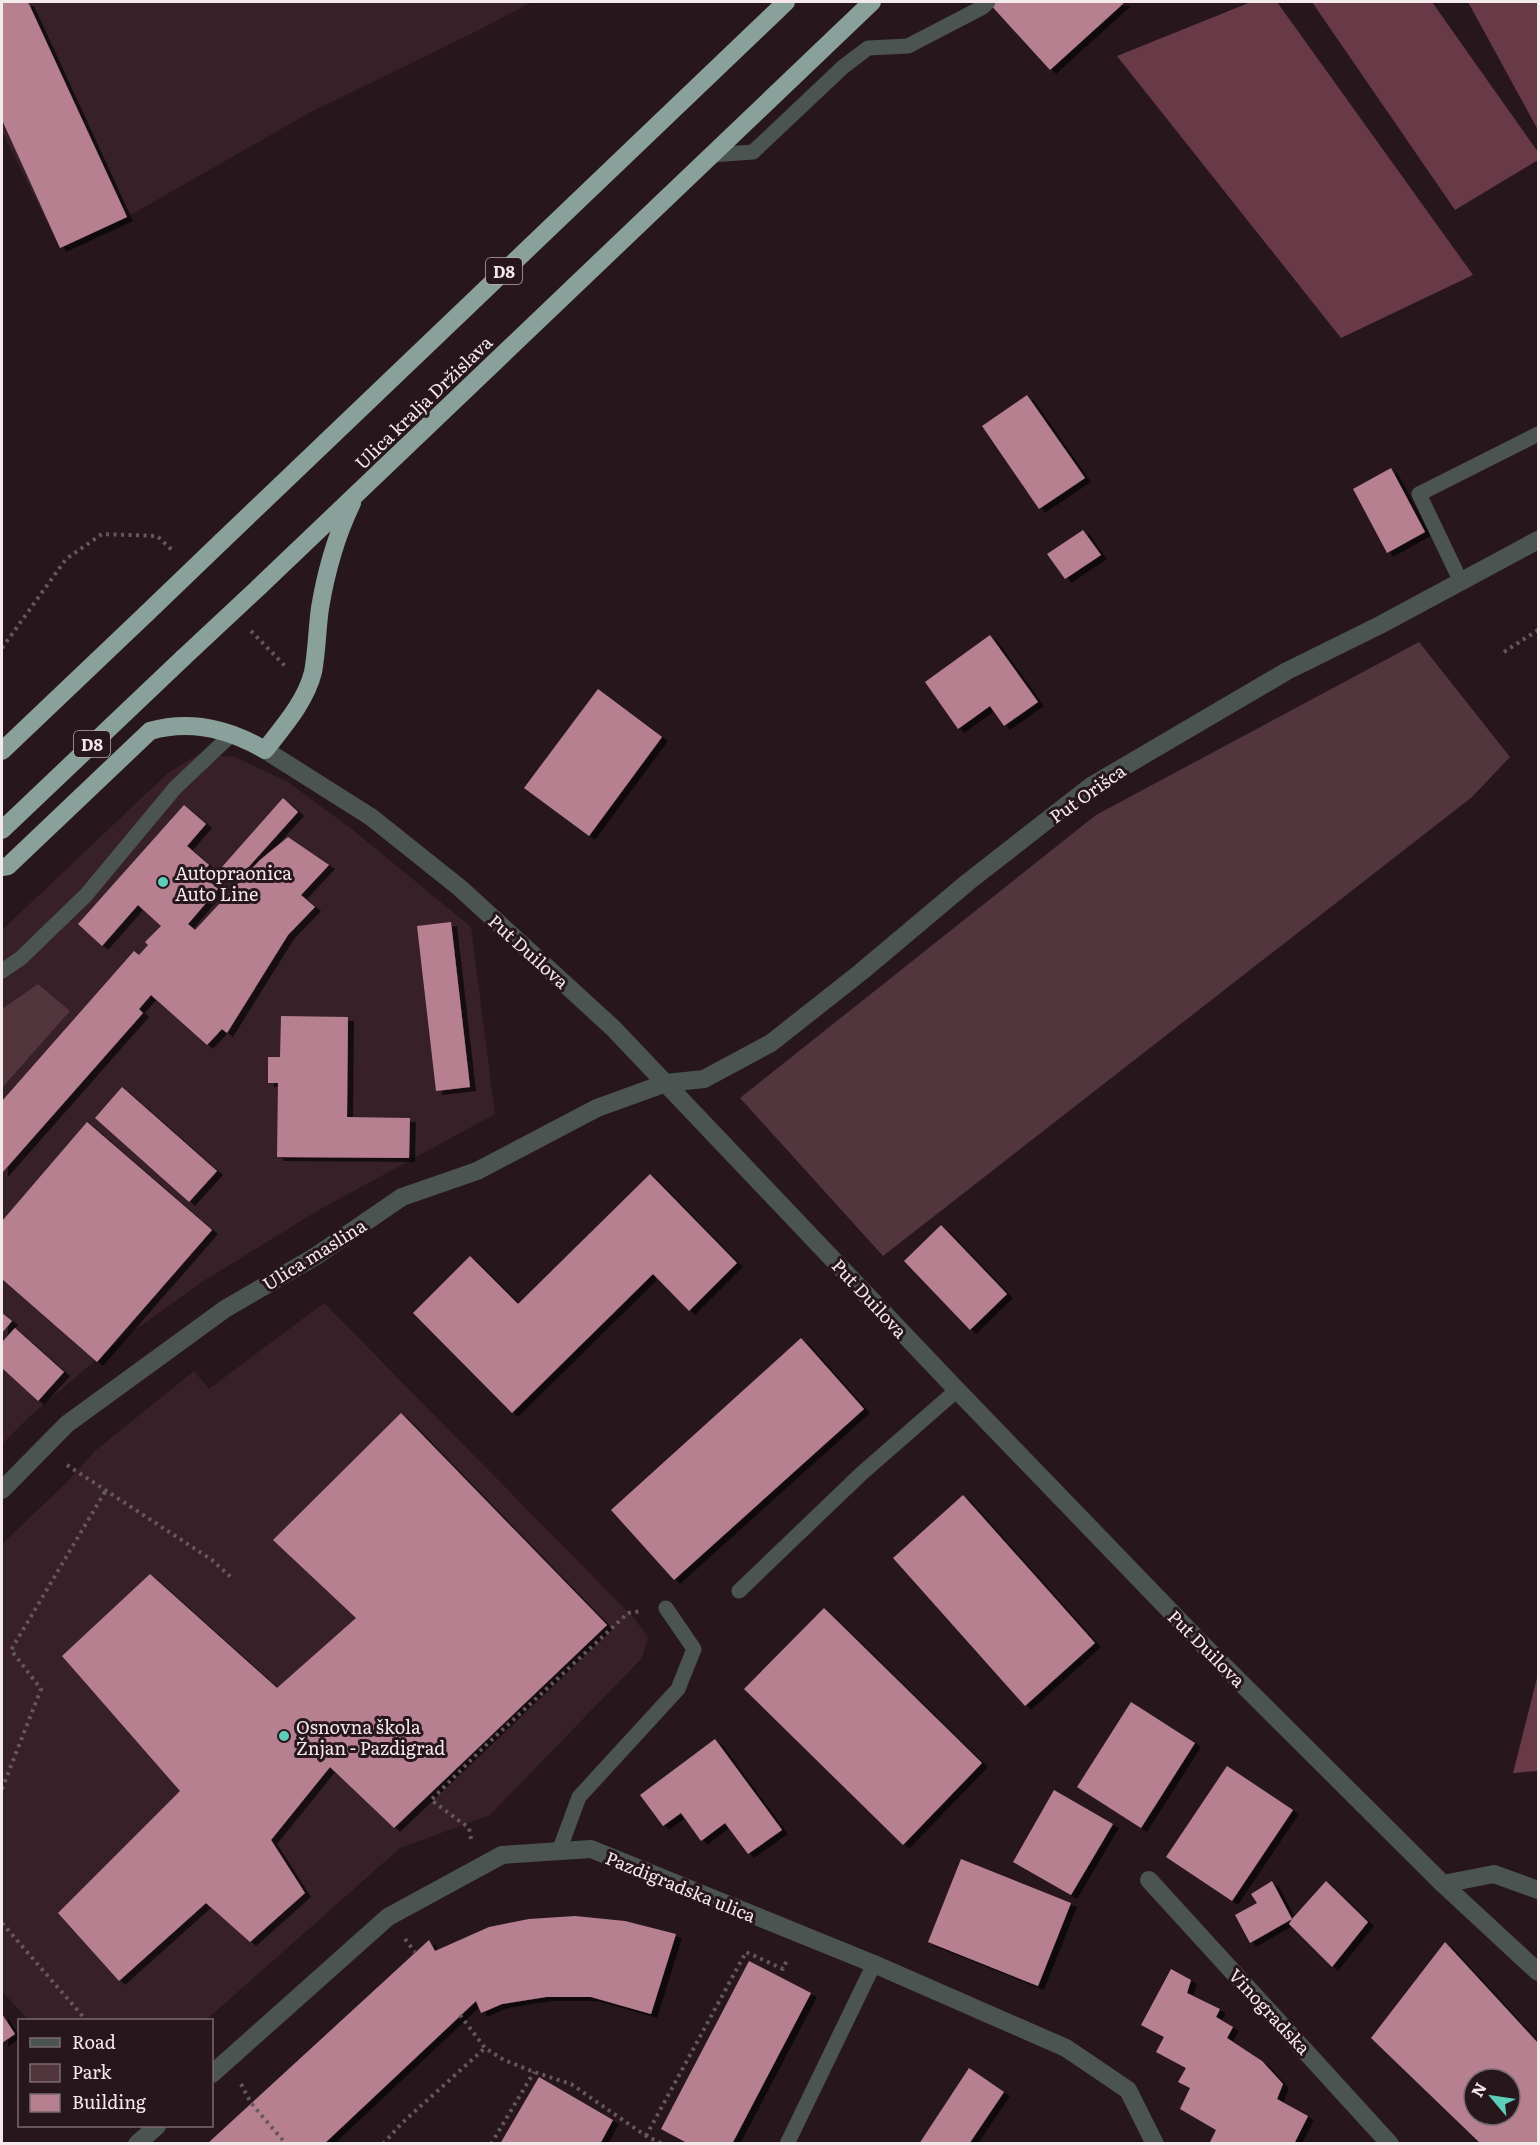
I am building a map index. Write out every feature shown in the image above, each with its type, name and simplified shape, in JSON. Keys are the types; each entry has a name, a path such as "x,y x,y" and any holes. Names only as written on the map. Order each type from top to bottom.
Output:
{"highway":[{"name":"D8","path":"2,751 786,2"},
{"name":"Ulica kralja Držislava","path":"2,830 872,2"},
{"path":"2,867 8,866 150,731 164,727 191,726 233,733 265,750 295,709 313,673 320,607 332,557 345,517 357,494"}],"street":[{"name":"Put Orišca","path":"666,1083 704,1079 771,1043 861,972 968,882 1091,786 1287,671 1380,625 1539,540"},
{"name":"Put Duilova","path":"265,750 371,817 460,888 613,1028 1204,1646 1443,1884 1539,1972"},
{"name":"Ulica maslina","path":"2,1490 76,1417 225,1308 316,1256 402,1197 477,1171 597,1108 666,1083"},
{"name":"Pazdigradska ulica","path":"213,2073 388,1917 502,1855 591,1849 874,1964 1066,2048 1128,2090 1155,2144"},
{"path":"1443,1884 1494,1874 1539,1890"},
{"name":"Vinogradska","path":"1149,1880 1390,2144"},
{"path":"137,2144 156,2127"}],"lane":[{"path":"711,155 753,152 843,67 868,48 908,46 983,7 988,2"},
{"path":"1461,582 1419,494 1539,434"},
{"path":"2,971 21,958 86,895 175,788 233,733"},
{"path":"739,1591 861,1474 957,1390"},
{"path":"559,1851 579,1797 678,1689 694,1649 666,1608"},
{"path":"787,2144 874,1964"}],"path":[{"path":"2,648 66,559 102,534 158,536"},
{"path":"1504,652 1539,630"},
{"path":"67,1464 212,1560 233,1579"},
{"path":"2,1789 41,1689 11,1650 106,1490"},
{"path":"475,1870 469,1828 432,1800 483,1748 628,1613 666,1608"},
{"path":"2,1923 85,2019"},
{"path":"646,2136 743,1957"},
{"path":"460,2015 485,2048 504,2060 570,2084 646,2136 663,2144"},
{"path":"383,2144 402,2123 485,2048"},
{"path":"491,2144 534,2072"},
{"path":"245,2089 251,2103 286,2144"}],"shaded area":[{"path":"2,2 532,2 309,113 127,217 60,248 2,131"},
{"path":"1251,2 1277,2 1473,275 1341,338 1117,56"},
{"path":"1312,2 1432,2 1538,152 1538,160 1455,210"},
{"path":"1468,2 1538,2 1538,130"},
{"path":"199,754 235,757 288,782 353,830 471,927 495,1114 317,1211 202,1282 110,1348 29,1417 2,1444 2,1088 70,1011 2,1009 2,930 168,773"},
{"name":"Osnovna škola Žnjan - Pazdigrad","path":"324,1303 633,1617 648,1637 642,1658 490,1815 400,1848 207,2019 27,2019 2,1991 2,1544 65,1484 95,1451 194,1371 209,1389"},
{"path":"1538,1674 1538,1771 1513,1773"}],"green space":[{"path":"1419,642 1510,757 1472,797 883,1256 740,1098 1096,815"},
{"path":"38,984 70,1011 2,1088 2,1009"}],"building":[{"path":"2,2 28,2 127,217 60,248 2,120"},
{"path":"988,2 1125,2 1050,70"},
{"path":"1027,395 1085,478 1039,509 982,426"},
{"path":"1391,468 1425,532 1387,553 1353,489"},
{"path":"1083,530 1101,555 1065,579 1047,554"},
{"path":"990,635 1038,702 1004,726 990,706 958,729 925,682"},
{"path":"598,689 662,737 589,836 524,788"},
{"path":"283,798 298,812 237,880 222,867"},
{"path":"184,805 206,824 187,846 209,865 201,874 218,889 188,924 195,930 260,860 288,837 329,865 301,895 315,907 288,935 227,1033 222,1029 207,1045 151,995 139,1009 143,1013 2,1173 2,1101 134,951 139,955 148,945 145,942 161,926 138,905 102,946 78,924"},
{"path":"451,922 470,1087 436,1091 417,926"},
{"path":"281,1016 348,1017 347,1117 410,1118 409,1158 277,1157 278,1083 268,1083 268,1057 280,1057"},
{"path":"122,1087 217,1171 189,1202 95,1118"},
{"path":"87,1122 212,1230 97,1362 2,1279 2,1221"},
{"path":"650,1174 737,1263 689,1311 653,1274 512,1413 413,1313 470,1256 518,1304"},
{"path":"941,1225 1007,1294 970,1330 904,1261"},
{"path":"2,1313 12,1321 2,1333"},
{"path":"15,1328 64,1372 38,1401 2,1368 2,1342"},
{"path":"801,1338 864,1409 674,1580 611,1510"},
{"path":"401,1413 607,1625 394,1828 330,1767 271,1840 305,1893 250,1942 206,1903 119,1981 58,1913 180,1791 62,1656 150,1574 277,1688 356,1618 273,1540"},
{"path":"963,1495 1095,1643 1025,1706 893,1558"},
{"path":"824,1608 982,1763 903,1845 744,1689"},
{"path":"1131,1702 1195,1743 1141,1828 1077,1787"},
{"path":"715,1739 782,1830 748,1854 725,1823 701,1841 681,1813 663,1826 640,1795"},
{"path":"1227,1766 1293,1810 1232,1901 1166,1857"},
{"path":"1054,1790 1113,1824 1071,1895 1013,1862"},
{"path":"961,1859 1071,1903 1038,1986 928,1942"},
{"path":"1272,1881 1292,1919 1250,1943 1235,1915 1257,1903 1251,1894"},
{"path":"1326,1881 1368,1922 1332,1967 1289,1924"},
{"path":"575,1916 625,1921 676,1934 651,2014 591,1997 546,1997 502,2004 481,2013 476,2001 324,2144 207,2144 429,1940 435,1951 489,1927 529,1919"},
{"path":"1445,1942 1538,2043 1538,2144 1481,2144 1463,2127 1522,2127 1522,2067 1462,2067 1462,2126 1371,2038"},
{"path":"749,1961 811,1993 732,2144 689,2144 661,2129"},
{"path":"1171,1969 1191,1980 1187,1993 1220,2009 1216,2017 1233,2027 1227,2038 1262,2061 1283,2084 1277,2099 1308,2116 1294,2144 1209,2144 1216,2130 1180,2109 1190,2088 1178,2082 1186,2068 1156,2052 1164,2037 1141,2025"},
{"path":"2,2014 15,2034 2,2043"},
{"path":"969,2068 1004,2092 969,2144 919,2144"},
{"path":"539,2077 613,2120 600,2144 500,2144"}],"place":[{"name":"Autopraonica Auto Line","path":"163,882"},
{"name":"Osnovna škola Žnjan - Pazdigrad","path":"284,1736"}]}
